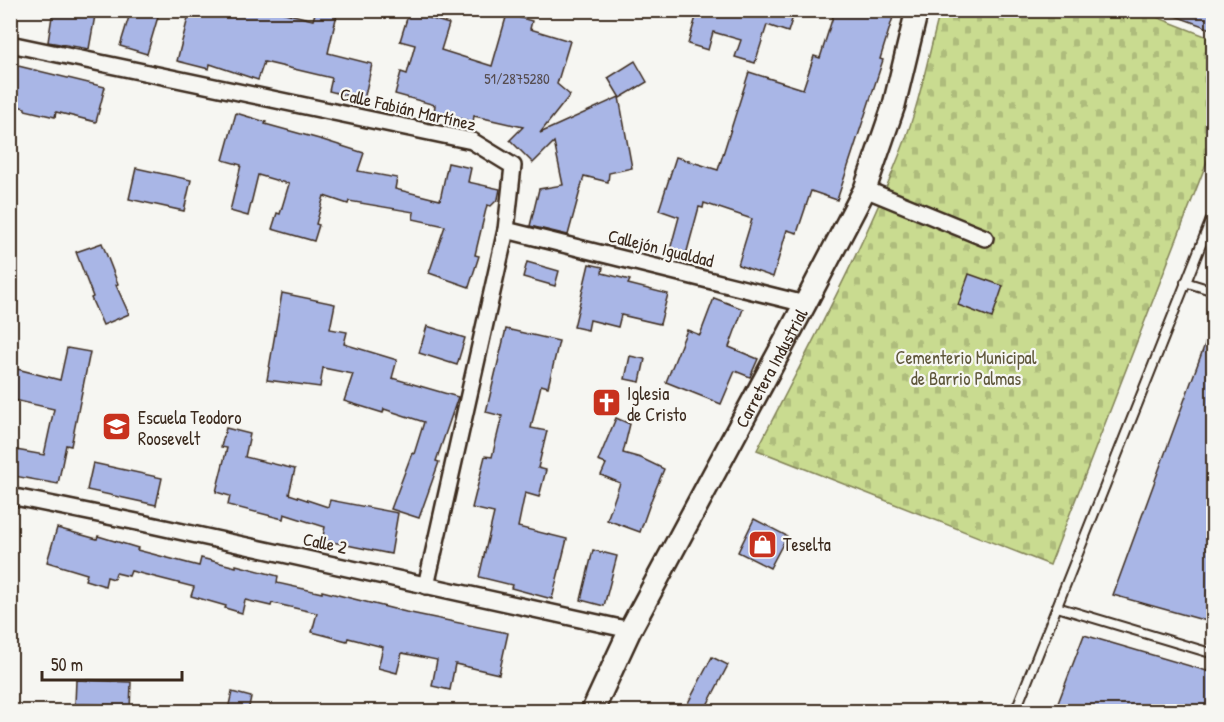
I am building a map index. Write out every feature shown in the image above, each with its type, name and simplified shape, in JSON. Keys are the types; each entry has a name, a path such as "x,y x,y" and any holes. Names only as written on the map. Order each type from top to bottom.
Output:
{"street":[{"name":"Carretera Industrial","path":"595,711 630,630 866,189 894,105 917,10"},
{"name":"Calle Fabián Martínez","path":"10,44 472,141 513,166 506,230 426,586"},
{"path":"866,189 985,238"},
{"name":"Callejón Igualdad","path":"506,230 805,304"},
{"name":"Calle 2","path":"10,496 630,630"}],"lane":[{"path":"1015,711 1214,212"},
{"path":"1185,282 1214,291"},
{"path":"1057,606 1214,654"}],"green space":[{"name":"Cementerio Municipal de Barrio Palmas","path":"940,11 1141,11 1213,39 1213,146 1050,565 757,450 833,302 869,227 901,151 913,117"}],"building":[{"path":"53,10 96,10 89,49 48,42"},
{"path":"131,10 160,10 147,54 120,46"},
{"path":"190,10 273,10 313,20 316,10 338,10 328,53 372,64 364,100 329,91 332,78 264,62 258,80 210,64 209,69 177,61"},
{"path":"698,10 795,10 788,32 767,25 755,63 735,57 741,40 713,32 708,50 688,44"},
{"path":"835,10 871,10 893,17 880,59 883,60 837,200 811,191 797,233 787,230 773,277 738,265 752,219 704,203 703,208 699,207 686,255 670,250 679,217 659,210 676,157 718,170 749,72 803,89 814,56 820,58"},
{"path":"1164,10 1214,10 1214,30 1164,12"},
{"path":"409,12 449,24 441,50 492,66 507,14 532,21 530,29 570,41 557,84 570,95 540,133 619,97 632,168 609,173 608,182 584,176 568,235 530,226 539,189 563,185 554,142 533,163 510,140 523,127 474,116 473,122 434,112 435,105 395,94 401,72 407,74 415,45 400,41"},
{"path":"635,61 647,82 620,98 608,78"},
{"path":"10,64 105,87 96,122 56,112 55,117 10,104"},
{"path":"236,113 266,122 265,124 364,153 358,171 397,178 395,189 440,200 448,163 471,168 468,182 500,189 498,199 491,206 487,205 475,255 479,256 469,287 429,273 445,226 413,219 414,212 349,201 348,204 324,196 314,241 272,229 277,213 280,214 289,184 258,175 248,216 230,211 241,165 223,160"},
{"path":"136,168 191,180 184,211 129,199"},
{"path":"102,243 118,284 116,285 129,314 103,325 91,298 93,297 76,252"},
{"path":"527,262 559,271 555,286 523,277"},
{"path":"589,264 603,267 602,273 630,280 628,284 668,294 660,324 621,315 618,327 590,320 588,330 574,327"},
{"path":"969,274 1003,286 992,318 958,305"},
{"path":"282,293 335,304 330,329 347,332 344,344 397,360 392,378 458,397 436,461 439,462 419,518 391,509 412,453 414,454 424,422 384,409 383,413 344,401 353,374 323,368 320,387 267,380"},
{"path":"714,298 743,309 729,347 758,359 750,377 735,371 721,404 666,382 687,330 700,335"},
{"path":"1212,325 1214,326 1214,623 1113,595"},
{"path":"427,326 465,338 457,365 419,353"},
{"path":"506,329 559,341 548,387 541,385 531,428 547,431 538,468 546,470 539,497 525,493 518,527 567,539 552,599 511,588 512,585 479,577 494,513 472,508 485,456 492,457 502,416 486,412"},
{"path":"67,348 90,352 71,446 66,445 58,484 14,476 15,466 10,465 10,449 44,455 54,409 10,399 17,369 60,380"},
{"path":"630,356 645,359 640,382 625,379"},
{"path":"616,418 630,424 623,453 641,458 664,469 640,532 607,520 620,483 601,475 606,464 598,461"},
{"path":"226,428 250,434 245,457 295,469 289,494 328,507 330,500 398,513 391,554 322,540 325,527 284,514 283,519 228,505 230,496 216,492 227,448 221,447"},
{"path":"93,463 162,478 156,505 87,490"},
{"name":"Teselta","path":"754,519 787,536 770,568 738,552"},
{"path":"57,528 97,539 98,536 138,548 137,550 199,566 201,558 236,567 236,565 278,576 277,583 508,633 499,674 455,664 450,690 432,686 437,660 402,653 397,673 378,668 383,647 312,632 317,613 272,603 271,606 245,600 242,613 191,596 194,587 131,571 129,576 116,573 114,579 107,577 105,586 85,580 87,574 47,562"},
{"path":"593,550 617,556 604,606 581,600"},
{"path":"1084,635 1214,673 1214,711 1055,711"},
{"path":"712,657 728,665 704,711 700,711 687,705"},
{"path":"76,680 131,682 130,711 110,711 110,705 75,704"},
{"path":"232,692 251,697 248,711 228,709"}],"place":[{"name":"Iglesia de Cristo","path":"606,403"},
{"name":"Escuela Teodoro Roosevelt","path":"117,427"},
{"name":"Teselta","path":"762,544"}]}
